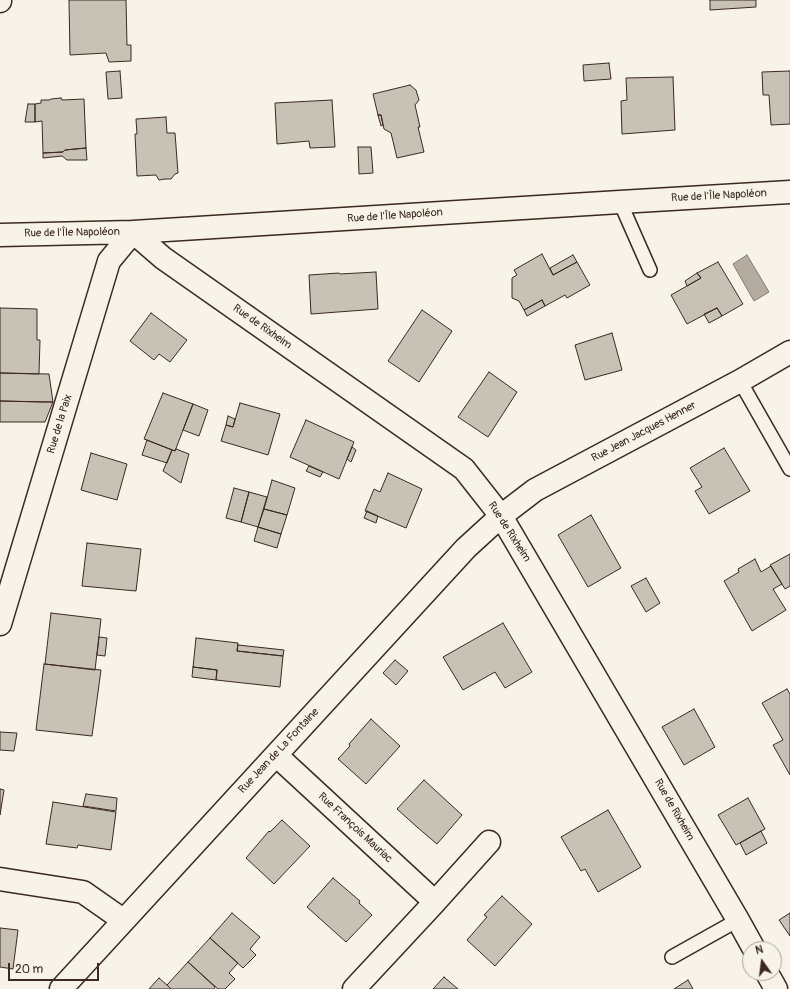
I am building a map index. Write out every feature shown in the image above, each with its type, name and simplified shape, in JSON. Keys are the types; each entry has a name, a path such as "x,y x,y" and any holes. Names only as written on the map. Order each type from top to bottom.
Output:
{"street":[{"name":"Rue de l'Île Napoléon","path":"0,235 134,232 790,192"},
{"name":"Rue de Rixheim","path":"134,232 163,258 464,468 502,516 750,941"},
{"name":"Rue de la Paix","path":"0,624 109,261 134,232"},
{"name":"Rue Jean Jacques Henner","path":"502,516 535,490 740,381 790,352"},
{"name":"Rue Jean de La Fontaine","path":"60,989 466,548 502,516"},
{"name":"Rue François Mauriac","path":"276,755 435,902"},
{"path":"354,989 489,842"},
{"path":"0,879 83,892 123,920"}],"lane":[{"path":"620,202 650,270"},
{"path":"740,381 790,469"},
{"path":"672,957 738,920"}],"shaded area":[{"path":"747,255 769,292 754,301 733,264"}],"building":[{"path":"69,0 126,0 127,45 131,45 131,61 109,62 106,53 70,55"},
{"path":"710,0 756,0 756,7 710,10"},
{"path":"609,63 611,79 584,81 583,65"},
{"path":"120,71 122,98 108,99 106,72"},
{"path":"790,71 790,124 771,125 769,95 763,95 762,72"},
{"path":"673,77 675,130 622,134 621,101 627,100 626,78"},
{"path":"410,85 416,90 419,100 415,105 424,152 397,158 391,133 384,129 381,115 378,115 373,94"},
{"path":"61,98 62,100 84,99 86,148 65,150 63,152 43,153 42,121 35,122 35,104 41,103 41,100"},
{"path":"332,100 335,147 310,148 309,141 277,144 275,103"},
{"path":"28,104 35,104 35,122 25,122"},
{"path":"378,115 381,115 383,125 381,126"},
{"path":"166,117 167,133 175,133 178,173 171,179 159,180 156,175 137,176 135,134 137,134 136,119"},
{"path":"358,147 371,147 373,173 359,174"},
{"path":"86,148 87,160 67,160 62,156 43,158 43,153 63,152 65,150"},
{"path":"542,254 553,275 577,262 590,285 567,298 565,295 545,306 542,300 524,310 519,301 512,298 512,278 517,275 514,270"},
{"path":"573,255 577,262 553,275 550,268"},
{"path":"718,262 743,304 722,316 717,308 687,324 671,295 701,278 697,273"},
{"path":"376,272 378,309 311,314 309,275"},
{"path":"697,273 701,278 687,286 685,281"},
{"path":"542,300 545,306 527,316 524,310"},
{"path":"0,308 37,309 37,340 40,340 39,374 0,373"},
{"path":"717,308 722,316 709,323 704,314"},
{"path":"422,310 452,331 419,382 388,361"},
{"path":"151,313 187,340 170,362 159,354 154,360 130,341"},
{"path":"612,333 622,370 585,380 575,345"},
{"path":"489,372 517,392 488,437 458,417"},
{"path":"0,373 49,374 53,402 0,401"},
{"path":"163,393 193,404 175,451 144,439"},
{"path":"0,401 53,402 45,422 0,422"},
{"path":"240,403 280,414 268,455 221,441 226,425 233,427"},
{"path":"193,404 208,410 199,436 183,430"},
{"path":"228,416 235,419 233,427 226,425"},
{"path":"306,420 354,442 339,479 290,457"},
{"path":"147,440 172,450 167,463 142,455"},
{"path":"352,447 356,450 351,462 347,459"},
{"path":"724,448 750,491 709,514 695,491 702,487 690,468"},
{"path":"176,449 189,454 181,483 163,471 172,450 175,451"},
{"path":"91,453 127,464 117,500 81,490"},
{"path":"309,466 323,472 320,477 306,471"},
{"path":"388,473 422,489 406,528 365,511 374,489 380,492"},
{"path":"272,480 295,488 287,515 264,509"},
{"path":"234,488 249,492 241,522 226,518"},
{"path":"249,492 267,497 258,527 241,522"},
{"path":"264,509 287,515 281,534 258,527"},
{"path":"367,511 378,516 376,523 364,518"},
{"path":"591,515 621,568 588,587 558,535"},
{"path":"258,527 281,534 277,548 254,541"},
{"path":"87,543 141,549 136,591 82,586"},
{"path":"790,554 790,586 785,589 770,565"},
{"path":"755,559 761,572 771,566 782,584 773,589 786,610 752,631 724,581 739,572 738,569"},
{"path":"646,578 660,603 646,612 631,586"},
{"path":"51,613 101,619 95,670 45,664"},
{"path":"503,623 532,672 505,688 495,672 463,690 443,657"},
{"path":"99,637 107,638 105,656 97,655"},
{"path":"196,638 238,643 237,651 283,656 280,687 216,680 217,670 193,667"},
{"path":"238,645 284,650 283,656 237,651"},
{"path":"395,660 408,671 396,685 383,673"},
{"path":"44,664 101,670 92,736 36,730"},
{"path":"193,667 217,670 216,680 192,677"},
{"path":"787,689 790,694 790,775 773,745 783,740 762,703"},
{"path":"694,709 715,747 684,765 662,727"},
{"path":"371,719 400,746 366,784 338,759"},
{"path":"0,732 17,733 14,751 0,750"},
{"path":"424,780 462,815 437,844 397,809"},
{"path":"0,789 4,790 0,815"},
{"path":"86,794 117,798 116,811 83,806"},
{"path":"748,798 765,829 736,845 718,815"},
{"path":"53,802 116,812 111,850 78,845 77,848 46,844"},
{"path":"608,810 641,867 598,892 585,869 581,871 561,837"},
{"path":"282,820 310,846 274,884 246,858 269,831 270,832"},
{"path":"761,831 767,843 746,855 740,843"},
{"path":"333,878 360,901 359,903 372,915 346,942 307,907"},
{"path":"502,896 532,924 495,966 467,940 487,917 484,915"},
{"path":"232,913 260,937 250,949 256,955 243,968 210,938"},
{"path":"790,913 790,936 779,920"},
{"path":"0,928 18,930 13,969 0,967"},
{"path":"210,938 238,963 229,973 235,979 225,989 218,989 188,962"},
{"path":"188,962 215,987 214,989 171,989 167,985"},
{"path":"444,977 458,989 433,989"},
{"path":"159,978 167,985 171,989 149,989"},
{"path":"688,980 693,989 674,989"}]}
